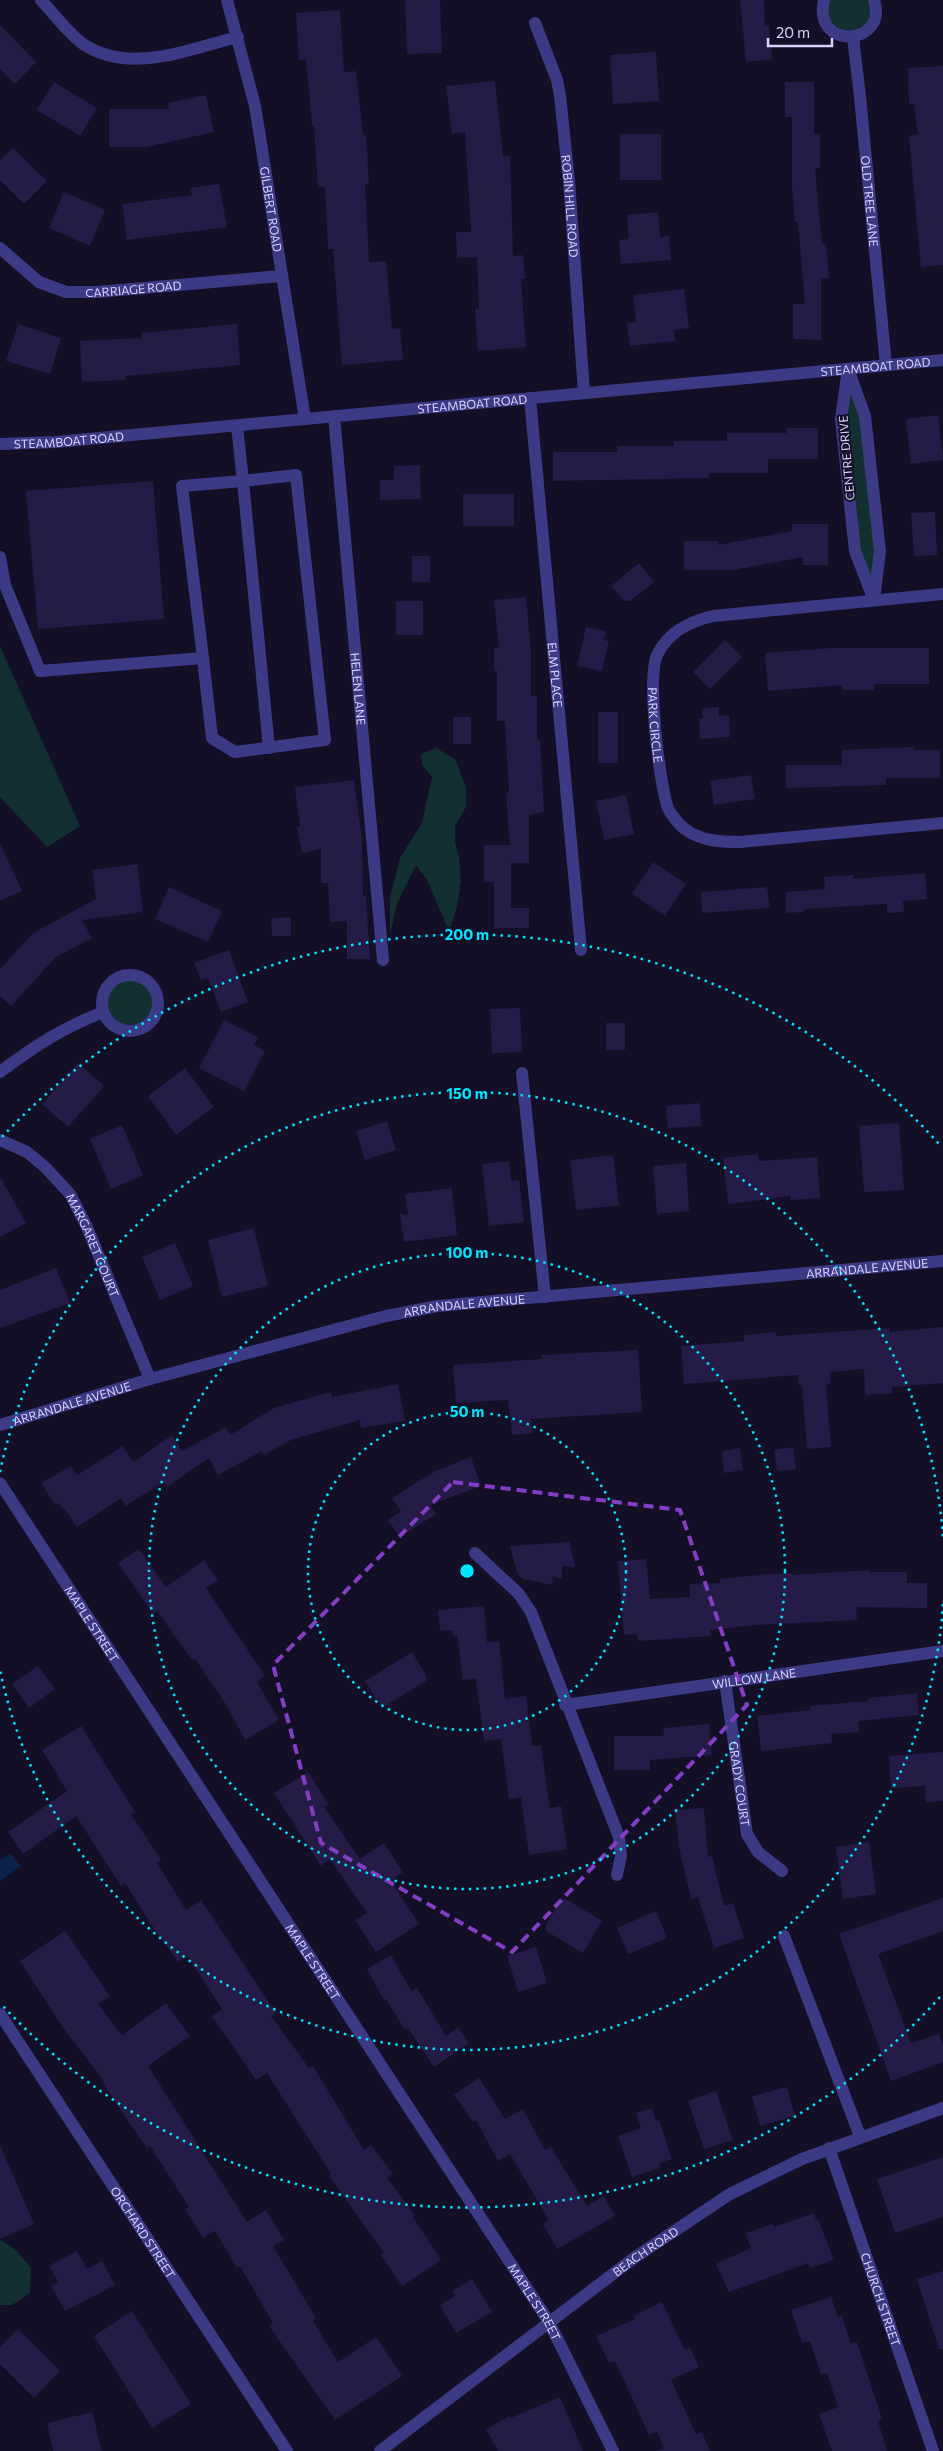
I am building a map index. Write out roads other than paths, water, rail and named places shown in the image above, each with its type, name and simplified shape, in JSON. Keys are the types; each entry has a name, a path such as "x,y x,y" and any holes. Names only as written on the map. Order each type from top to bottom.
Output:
{"street":[{"path":"41,0 82,44 110,57 144,60 238,37"},
{"name":"GILBERT ROAD","path":"227,0 255,106 305,419"},
{"path":"824,0 822,9 828,27 843,37 861,35 873,23 876,15 874,0"},
{"name":"ROBIN HILL ROAD","path":"535,23 557,80 560,96 569,181 584,393"},
{"name":"OLD TREE LANE","path":"853,37 886,365"},
{"name":"CARRIAGE ROAD","path":"0,248 39,282 66,292 97,292 281,276"},
{"name":"STEAMBOAT ROAD","path":"0,444 56,442 237,426 943,360"},
{"name":"CENTRE DRIVE","path":"848,369 866,416 880,551 874,600"},
{"name":"CENTRE DRIVE","path":"848,369 841,419 855,551 874,600"},
{"name":"ELM PLACE","path":"530,398 581,950"},
{"name":"HELEN LANE","path":"334,416 383,960"},
{"path":"237,426 269,748"},
{"path":"296,475 325,740 235,752 212,738 203,658 182,486 296,475"},
{"path":"0,557 5,585 40,671 203,658"},
{"name":"PARK CIRCLE","path":"943,594 713,616 694,620 667,639 657,654 653,674 657,747 667,807 684,829 712,842 740,842 943,823"},
{"path":"125,975 143,978 156,992 158,1009 148,1025 140,1029 132,1031 114,1026 103,1012 103,993 108,985 125,975"},
{"path":"0,1072 42,1040 72,1024 103,1012"},
{"path":"522,1073 545,1297"},
{"name":"MARGARET COURT","path":"0,1140 27,1152 46,1167 70,1194 86,1225 150,1379"},
{"name":"ARRANDALE AVENUE","path":"0,1425 150,1379 386,1316 438,1306 943,1262"},
{"name":"MAPLE STREET","path":"0,1482 549,2322 613,2451"},
{"path":"475,1553 520,1594 531,1612 565,1705 618,1837 621,1856 617,1875"},
{"name":"WILLOW LANE","path":"565,1705 943,1650"},
{"name":"GRADY COURT","path":"725,1681 746,1834 758,1852 782,1871"},
{"path":"784,1936 860,2136"},
{"name":"ORCHARD STREET","path":"0,2014 287,2451"},
{"name":"BEACH ROAD","path":"380,2451 634,2258 716,2203 802,2158 943,2108"},
{"name":"CHURCH STREET","path":"829,2148 933,2451"}],"water":[{"path":"11,1853 21,1866 0,1881 0,1860"}]}
